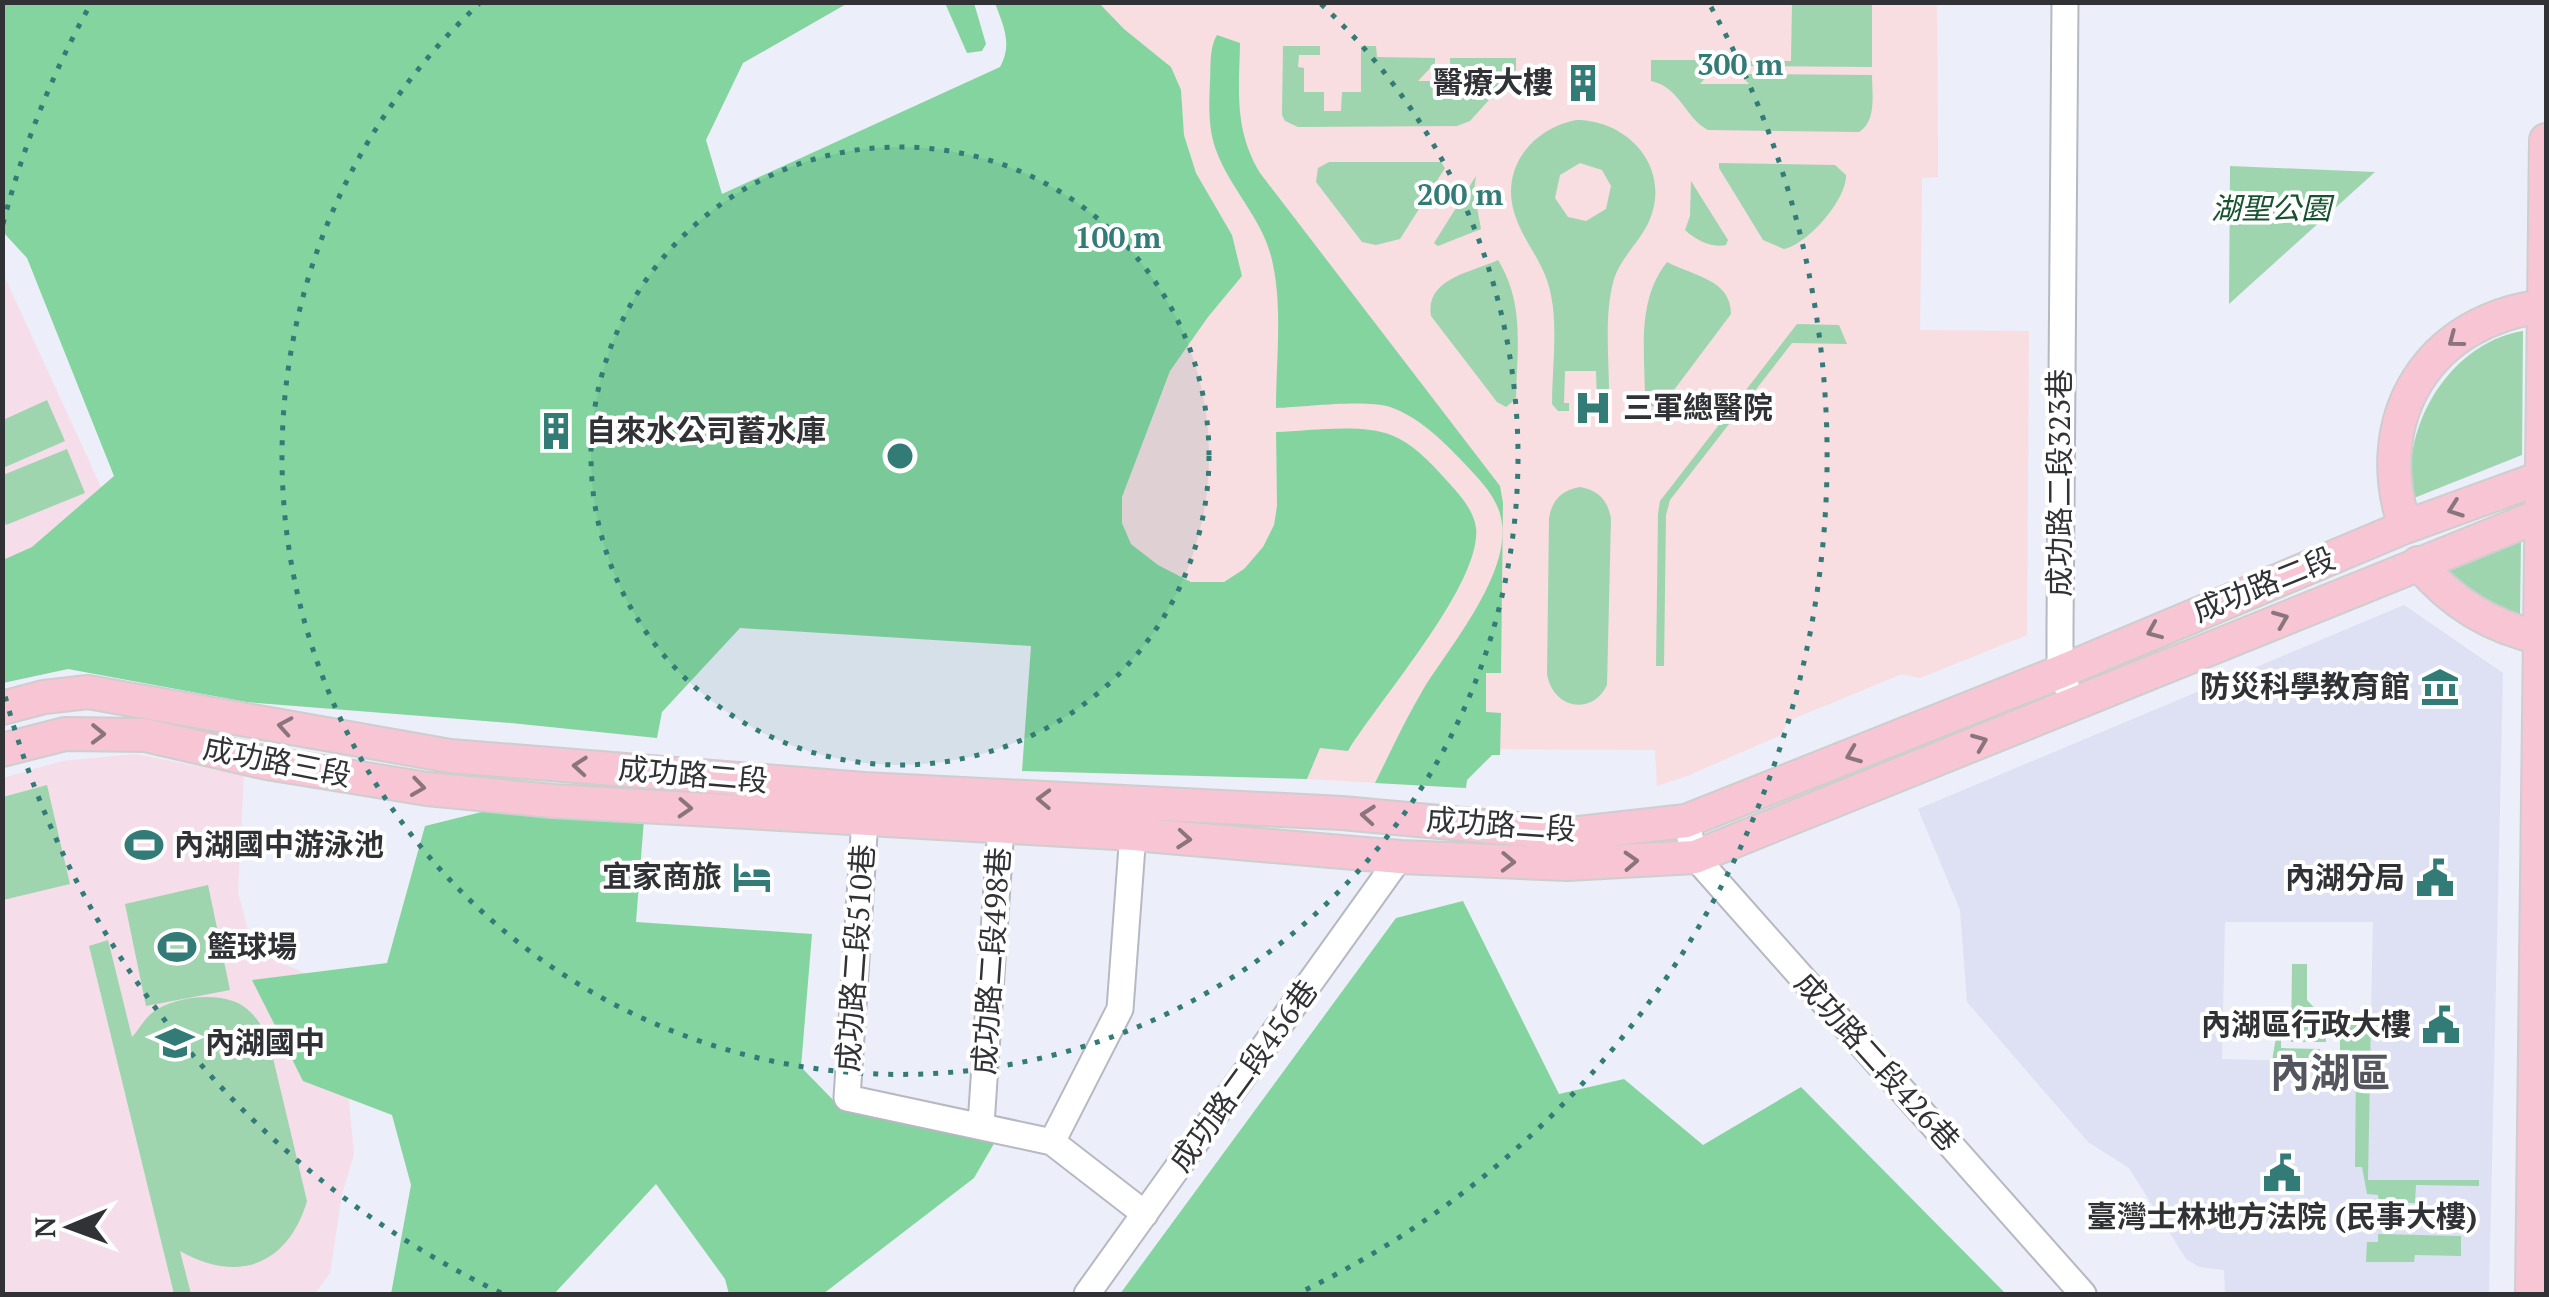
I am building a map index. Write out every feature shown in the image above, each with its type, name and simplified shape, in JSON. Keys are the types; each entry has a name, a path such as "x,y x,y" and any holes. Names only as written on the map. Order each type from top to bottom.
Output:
{"main road":[{"path":"2532,1294 2546,140"},
{"path":"2405,527 2393,482 2396,434 2407,401 2424,370 2457,337 2477,324 2498,315 2545,306"},
{"name":"成功路二段","path":"450,756 1002,813 1134,818 1342,813 1570,834 1686,821 2060,672 2405,527 2544,476"},
{"name":"成功路二段","path":"1134,818 1400,857 1567,864 1695,857 2544,513"},
{"path":"2418,563 2443,590 2473,613 2506,629 2542,638"},
{"name":"成功路三段","path":"2,708 44,697 88,692 450,756"},
{"name":"成功路三段","path":"2,750 65,734 145,734 267,763 428,789 553,801"},
{"name":"成功路二段","path":"553,801 865,818 1002,813"}],"street":[{"name":"成功路二段323巷","path":"2065,2 2060,672 2073,704"},
{"name":"成功路二段498巷","path":"981,1125 1002,813"},
{"name":"成功路二段510巷","path":"865,818 847,1098 981,1125"},
{"path":"1052,1142 1120,1009 1134,818"},
{"name":"成功路二段426巷","path":"1686,821 1695,857 2083,1294"},
{"name":"成功路二段456巷","path":"1086,1294 1400,857"},
{"path":"981,1125 1052,1142 1145,1214"}],"shaded area":[{"name":"三軍總醫院","path":"1099,3 1937,3 1938,177 1922,178 1920,330 2029,331 2027,635 1920,678 1902,674 1788,721 1781,735 1657,786 1655,750 1501,749 1500,755 1492,755 1466,780 1466,788 1307,779 1320,748 1348,751 1368,717 1425,643 1462,497 1423,457 1276,433 1274,525 1263,547 1244,569 1224,582 1191,582 1158,565 1131,544 1122,523 1122,497 1170,371 1242,276 1232,235 1196,173 1184,135 1181,90 1171,67"},
{"path":"2,271 112,511 2,567"},
{"path":"2404,605 2503,673 2489,1294 2225,1294 2224,1270 2199,1267 2186,1259 2129,1168 2088,1142 1967,1002 1960,910 1918,809","holes":["2225,922 2373,922 2370,1063 2222,1059"]},
{"name":"內湖國中","path":"135,754 244,775 238,892 253,950 349,993 348,1092 354,1154 342,1194 330,1273 315,1294 3,1294 3,778 62,761"}],"green space":[{"path":"3,2 848,3 743,63 706,140 722,194 1000,67 1006,42 995,3 1099,3 1171,67 1181,90 1184,135 1196,173 1232,235 1242,276 1170,371 1122,497 1122,523 1131,544 1158,565 1191,582 1224,582 1244,569 1263,547 1274,525 1276,432 1365,429 1391,435 1415,449 1466,504 1476,528 1473,552 1463,579 1425,642 1348,751 1320,748 1307,779 1022,771 1031,646 740,628 662,712 657,738 246,702 68,669 3,683 3,560 32,547 114,476 27,258 3,232"},
{"path":"945,3 974,3 986,44 982,51 967,53"},
{"path":"1792,3 1872,3 1872,67 1732,66 1732,61 1791,61"},
{"path":"1217,35 1240,43 1242,125 1260,173 1500,486 1503,503 1501,673 1486,673 1486,712 1501,713 1500,755 1492,755 1467,780 1466,788 1375,783 1417,699 1489,584 1502,539 1499,510 1486,487 1455,454 1430,430 1401,411 1366,404 1276,408 1278,315 1272,260 1261,231 1222,164 1212,133 1211,57"},
{"path":"1283,46 1320,46 1320,55 1299,55 1298,67 1304,68 1304,92 1324,92 1324,111 1341,111 1342,92 1361,92 1361,46 1376,46 1377,57 1435,58 1418,81 1466,81 1450,58 1516,58 1516,70 1470,121 1457,126 1298,127 1282,115"},
{"path":"1651,60 1717,60 1700,84 1749,84 1740,74 1872,75 1871,114 1859,132 1708,130 1676,96 1651,81"},
{"path":"1576,120 1612,128 1640,150 1655,182 1650,219 1614,279 1608,325 1609,404 1602,411 1592,411 1592,404 1597,403 1596,371 1565,371 1564,403 1569,403 1569,411 1558,411 1552,404 1551,295 1520,228 1512,200 1511,184 1522,154 1545,132","holes":["1580,163 1602,170 1611,186 1606,209 1586,221 1568,217 1555,198 1560,175"]},
{"path":"1329,162 1441,162 1445,168 1400,239 1376,245 1362,242 1316,182 1318,168"},
{"path":"1719,163 1835,165 1846,175 1845,185 1833,208 1814,230 1784,249 1763,240"},
{"name":"湖聖公園","path":"2230,166 2375,172 2229,304"},
{"path":"1476,176 1474,191 1481,229 1438,246 1434,243"},
{"path":"1691,181 1728,240 1726,245 1704,242 1685,230 1690,216"},
{"path":"1498,260 1512,293 1517,327 1516,399 1506,407 1497,402 1431,316 1431,303 1442,285"},
{"path":"1667,262 1718,286 1725,293 1731,314 1665,402 1657,407 1649,406 1645,400 1644,328 1650,293"},
{"path":"1797,324 1839,325 1847,344 1792,343 1670,500 1666,515 1664,666 1656,666 1660,501"},
{"path":"2523,331 2522,455 2414,498 2414,444 2422,417 2436,392 2473,352 2497,338"},
{"path":"47,400 65,441 3,468 3,420"},
{"path":"67,449 85,493 6,525 3,475"},
{"path":"1580,487 1601,497 1611,519 1607,685 1592,701 1574,704 1557,695 1547,674 1549,518 1559,497"},
{"path":"2521,540 2520,614 2485,602 2448,571"},
{"path":"47,785 70,884 3,900 3,797"},
{"path":"518,803 644,819 636,922 812,934 801,1067 836,1103 999,1135 974,1178 823,1294 729,1294 725,1279 656,1184 554,1294 391,1294 411,1185 392,1115 303,1081 252,980 387,963 425,826"},
{"name":"籃球場","path":"208,885 230,990 146,1006 125,904"},
{"path":"1463,901 1559,1094 1624,1079 1703,1145 1801,1087 2006,1294 1120,1294 1396,918"},
{"path":"108,940 132,1037 149,1015 161,1007 197,997 234,1001 257,1020 268,1037 307,1201 287,1240 274,1254 258,1262 241,1267 222,1266 180,1251 191,1294 174,1294 89,946"},
{"path":"2292,964 2307,964 2307,1000 2326,1020 2326,1042 2291,1042"},
{"path":"2340,1022 2371,1022 2368,1180 2479,1180 2479,1186 2416,1185 2415,1203 2379,1202 2378,1195 2367,1194 2362,1167 2355,1167 2356,1063 2340,1062"},
{"path":"2276,1037 2281,1038 2281,1048 2320,1049 2319,1062 2272,1061"},
{"path":"2378,1234 2461,1236 2461,1256 2415,1255 2414,1262 2366,1262 2367,1242 2378,1242"}],"place":[{"name":"醫療大樓","path":"1583,83"},
{"name":"三軍總醫院","path":"1593,408"},
{"name":"自來水公司蓄水庫","path":"556,431"},
{"name":"防災科學教育館","path":"2440,687"},
{"name":"內湖國中游泳池","path":"144,845"},
{"name":"宜家商旅","path":"752,877"},
{"name":"內湖分局","path":"2435,878"},
{"name":"籃球場","path":"177,947"},
{"name":"內湖區行政大樓","path":"2441,1025"},
{"name":"內湖國中","path":"175,1043"},
{"name":"臺灣士林地方法院 (民事大樓)","path":"2282,1173"}],"district":[{"name":"內湖區","path":"2330,1073"}]}
